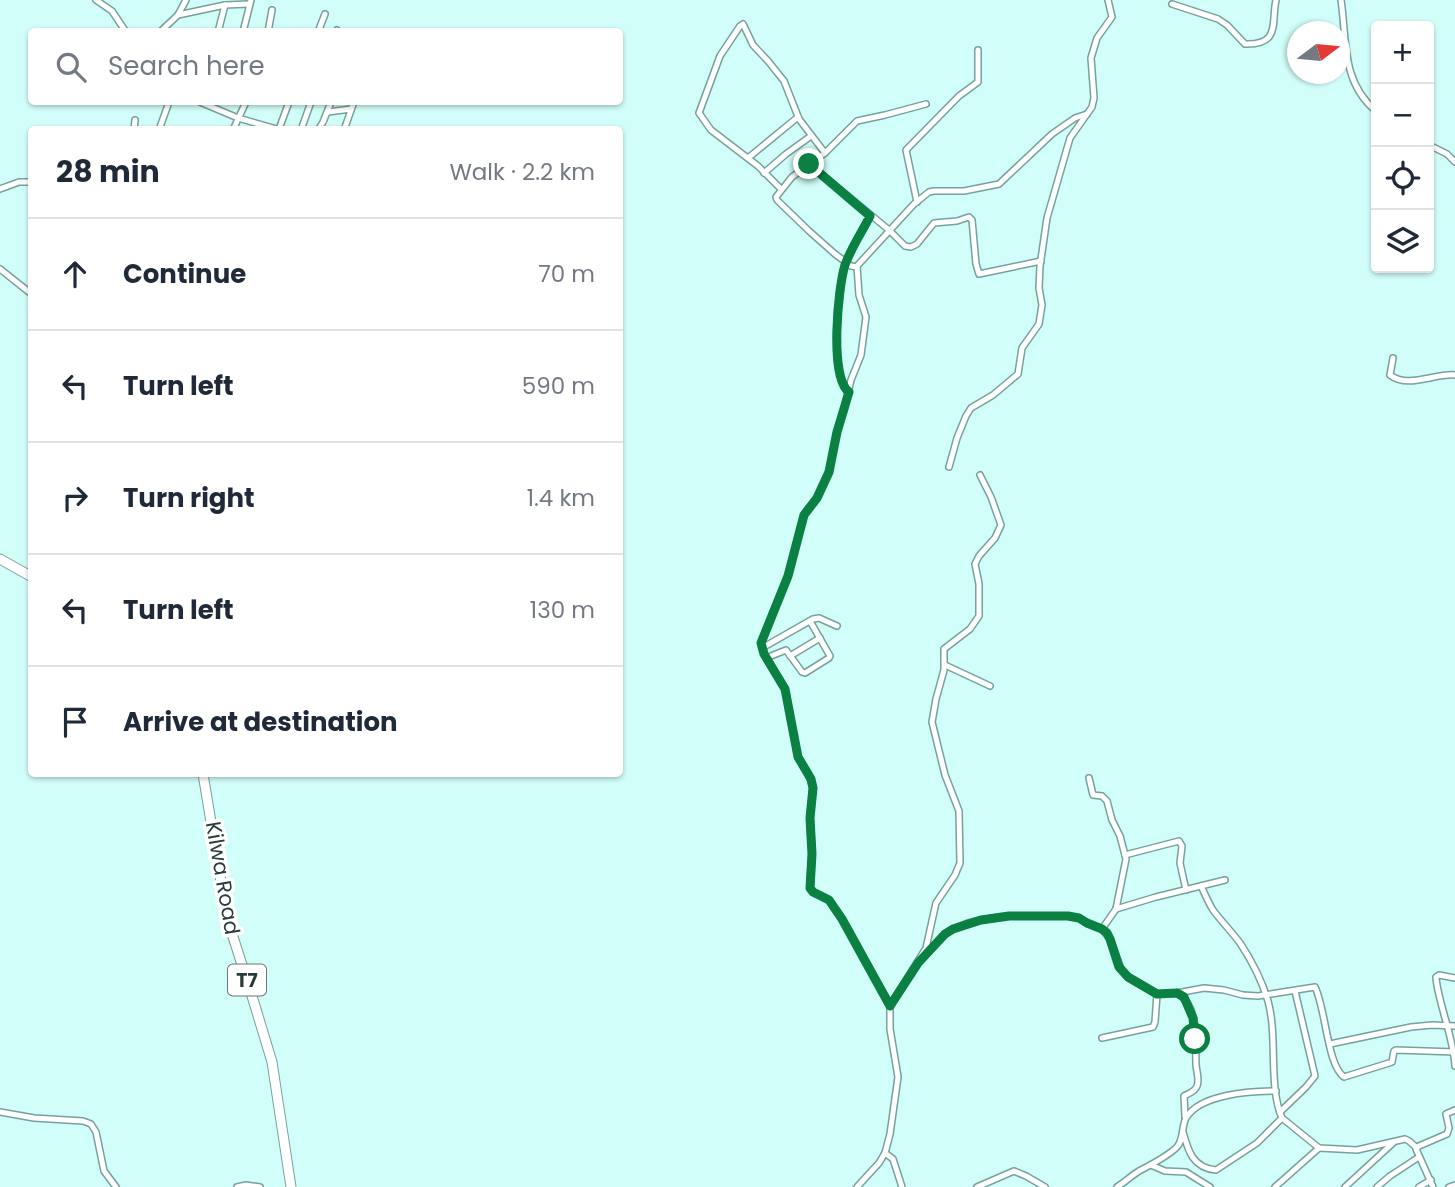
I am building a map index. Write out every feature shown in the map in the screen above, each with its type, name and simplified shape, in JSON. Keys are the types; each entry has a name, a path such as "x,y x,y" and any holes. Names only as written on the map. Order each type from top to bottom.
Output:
{"highway":[{"path":"0,559 28,575"},
{"name":"Kilwa Road","path":"204,777 227,918 272,1062 291,1187"}],"street":[{"path":"96,0 112,12 123,28"},
{"path":"164,28 178,15 186,0"},
{"path":"949,467 957,438 969,411 1004,387 1018,373 1022,348 1038,327 1042,314 1039,288 1047,218 1070,138 1092,107 1094,98 1091,58 1097,38 1112,17 1108,0"},
{"path":"1172,4 1227,24 1245,44 1249,44 1271,36 1274,30 1276,0"},
{"path":"1341,0 1344,43 1353,78 1361,96 1371,106"},
{"path":"178,15 250,2 244,28"},
{"path":"219,28 225,5"},
{"path":"269,28 272,10"},
{"path":"320,28 325,14"},
{"path":"781,190 748,158 711,130 699,111 720,56 737,28 743,24 753,45 784,82 798,117 825,153"},
{"path":"917,202 906,150 959,96 978,82 978,50"},
{"path":"857,267 846,262 808,231 776,197 792,177 825,153 858,120 926,104"},
{"path":"160,126 168,105"},
{"path":"207,105 238,118 268,126"},
{"path":"235,126 244,105"},
{"path":"280,126 288,105"},
{"path":"302,126 310,105"},
{"path":"320,126 330,105"},
{"path":"345,126 353,105"},
{"path":"328,112 351,110"},
{"path":"857,1187 874,1171 885,1153 890,1134 898,1077 890,1029 890,1006 842,919 829,900 810,888 813,788 811,779 798,757 784,686 766,658 761,643 788,576 804,515 817,498 829,472 852,376 862,350 866,315 859,295 857,267 889,230 932,191 964,191 999,184 1052,134 1075,118 1087,114"},
{"path":"748,158 798,117"},
{"path":"134,126 135,120"},
{"path":"764,173 811,136"},
{"path":"1433,147 1447,154 1455,162"},
{"path":"809,164 905,246 911,247 920,242 934,223 969,217 972,220 979,274 1041,261"},
{"path":"0,189 19,182 28,182"},
{"path":"849,392 843,387 840,377 837,320 839,291 846,262 870,216"},
{"path":"0,269 28,291"},
{"path":"1393,358 1390,375 1395,379 1455,375"},
{"path":"890,1006 928,943 936,905 960,863 959,811 945,775 932,722 945,665 945,647 967,631 979,616 979,584 975,564 995,538 1001,525 980,475"},
{"path":"762,648 819,618 837,626"},
{"path":"766,658 786,650 805,673 830,658 810,621"},
{"path":"790,656 820,638"},
{"path":"945,665 990,686"},
{"path":"1089,778 1093,794 1102,796 1107,801 1112,823 1120,836 1126,863 1116,909 1102,929"},
{"path":"1125,855 1179,841 1182,846 1180,863 1186,890"},
{"path":"1116,909 1225,880"},
{"path":"1201,886 1213,909 1252,963 1266,995 1281,1115 1320,1148 1357,1150 1395,1140 1409,1141 1417,1148 1432,1184 1419,1187"},
{"path":"918,963 948,931 981,920 1021,915 1068,916 1102,929 1110,939 1121,970 1157,994 1204,988 1243,995 1266,995 1313,987 1316,989 1332,1056 1338,1072 1344,1077 1392,1062 1395,1050 1455,1052"},
{"path":"1455,978 1439,975 1436,977 1455,1052 1455,1066"},
{"path":"1182,1129 1192,1158 1205,1168 1216,1170 1257,1143 1306,1087 1315,1076 1295,991"},
{"path":"1117,1187 1164,1158 1181,1140 1185,1120 1184,1096 1194,1091 1198,1084 1192,1015 1186,1001 1177,993"},
{"path":"1102,1038 1151,1028 1155,1022 1157,994"},
{"path":"1330,1044 1411,1027 1455,1026"},
{"path":"1185,1120 1204,1102 1241,1093 1276,1091"},
{"path":"1417,1148 1447,1134 1449,1128 1446,1114 1455,1110"},
{"path":"0,1112 34,1118 83,1121 92,1125 96,1132 104,1171 116,1187"},
{"path":"1345,1187 1395,1140"},
{"path":"1275,1187 1320,1148"},
{"path":"885,1153 893,1159 902,1187"},
{"path":"1377,1187 1419,1157"},
{"path":"1151,1165 1171,1172 1186,1172 1210,1187"},
{"path":"977,1187 1014,1171 1045,1187"},
{"path":"1449,1187 1455,1185"},
{"path":"236,1187 260,1187"}],"route":[{"path":"809,164 870,216 846,262 839,291 838,359 842,385 849,392 829,472 817,498 804,515 788,576 761,643 764,654 785,689 798,757 811,779 813,788 810,888 829,900 842,919 890,1006 918,963 953,929 981,920 1009,916 1068,916 1079,918 1107,933 1119,967 1128,977 1157,994 1177,993 1184,997 1193,1018 1195,1039"}]}
